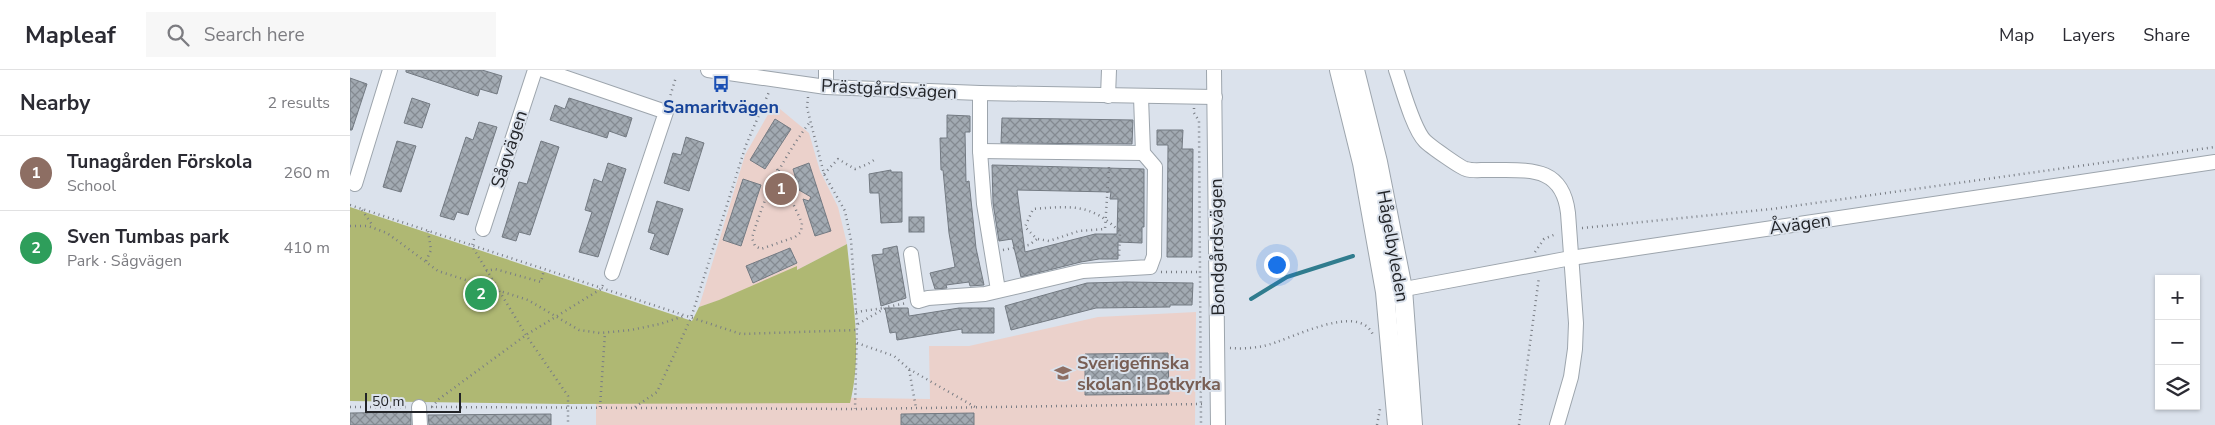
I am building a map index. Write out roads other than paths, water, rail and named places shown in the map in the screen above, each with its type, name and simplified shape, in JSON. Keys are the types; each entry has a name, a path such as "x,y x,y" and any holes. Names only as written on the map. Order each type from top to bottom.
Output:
{"main road":[{"name":"Hågelbyleden","path":"1338,70 1394,290 1398,425"},
{"name":"Hågelbyleden","path":"1355,70 1378,162 1413,425"}],"street":[{"path":"355,184 390,70"},
{"name":"Sågvägen","path":"483,229 535,70"},
{"path":"543,70 666,112 612,273"},
{"name":"Prästgårdsvägen","path":"708,70 771,79 792,76 808,85 826,86 980,93 1215,97"},
{"path":"826,70 826,86"},
{"path":"1108,96 1109,70"},
{"name":"Bondgårdsvägen","path":"1214,70 1218,425"},
{"path":"1396,70 1416,126 1424,141 1466,169 1525,171 1545,174 1560,185 1567,202 1576,323 1572,377 1557,425"},
{"name":"Prästgårdsvägen","path":"980,93 980,152 984,204 998,290"},
{"path":"911,254 918,302 928,298 986,294 1083,271 1150,267 1154,256 1155,167 1143,153 1140,97"},
{"path":"980,152 1143,153"},
{"name":"Åvägen","path":"1394,290 1537,266 1571,258 2215,162"},
{"path":"420,425 426,407"}],"waterway":[{"path":"1251,299 1287,277 1353,256"}],"place":[{"name":"Samaritvägen","path":"721,84"},
{"name":"Tunagården Förskola","path":"781,189"},
{"name":"Sven Tumbas park","path":"481,294"},
{"name":"Sverigefinska skolan i Botkyrka","path":"1063,373"}]}
